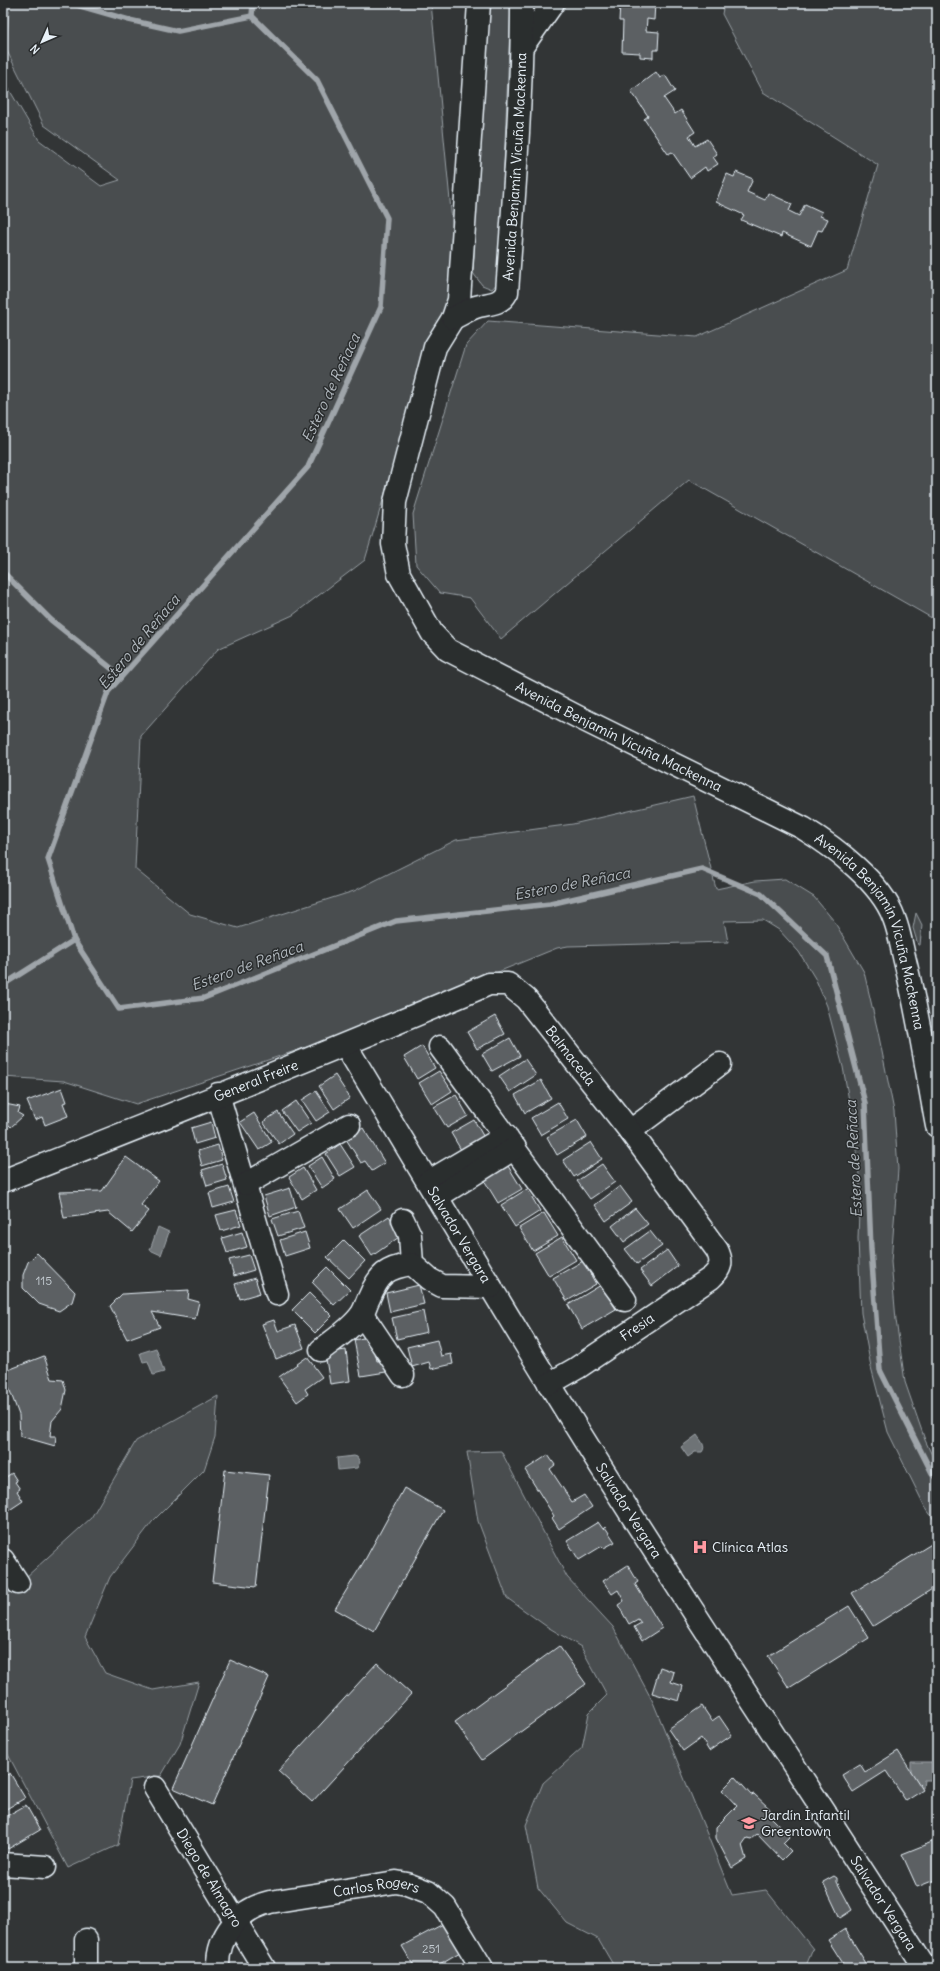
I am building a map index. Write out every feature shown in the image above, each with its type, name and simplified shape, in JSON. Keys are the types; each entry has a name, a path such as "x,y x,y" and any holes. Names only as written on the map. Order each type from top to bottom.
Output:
{"street":[{"name":"Avenida Benjamín Vicuña Mackenna","path":"479,3 462,274 459,300 453,318 435,347 395,502 393,544 399,574 432,633 448,650 578,717 803,828 822,840 858,868 873,885 894,918 911,987 937,1126"},
{"name":"Avenida Benjamín Vicuña Mackenna","path":"495,304 503,299 507,292 514,203 522,47 522,3"},
{"path":"522,47 553,3"},
{"path":"462,274 470,286 481,296 495,304"},
{"path":"453,318 474,308 495,304"},
{"name":"General Freire","path":"3,1181 218,1094 268,1077 346,1046 489,984 508,984"},
{"name":"Balmaceda","path":"508,984 526,999 630,1131 717,1250 721,1259 721,1265"},
{"name":"Salvador Vergara","path":"346,1046 549,1384 724,1660 848,1847 925,1968"},
{"path":"440,1047 511,1142 625,1300"},
{"path":"630,1131 720,1064"},
{"path":"218,1094 246,1184 276,1294"},
{"path":"246,1184 349,1125"},
{"path":"433,1189 511,1142"},
{"path":"403,1220 410,1234 412,1264 429,1279 442,1286 491,1287"},
{"path":"321,1350 348,1329 362,1314 378,1279 387,1270 412,1264"},
{"name":"Fresia","path":"549,1384 577,1368 711,1278 717,1273 721,1265"},
{"path":"362,1314 403,1375"},
{"path":"3,1560 18,1583"},
{"name":"Diego de Almagro","path":"155,1788 237,1921 264,1968"},
{"path":"4,1862 45,1867"},
{"name":"Carlos Rogers","path":"218,1968 217,1956 220,1945 230,1928 254,1908 270,1902 396,1882 407,1884 428,1892 445,1907 482,1968"},
{"path":"86,1940 86,1968"}],"shaded area":[{"path":"9,3 431,3 456,263 445,335 400,443 365,560 293,615 218,649 141,736 135,869 190,914 238,928 354,891 456,840 573,824 693,796 716,889 755,881 785,879 814,897 834,921 864,972 894,1111 898,1169 891,1262 896,1320 905,1382 925,1440 937,1466 937,1524 925,1507 888,1432 871,1367 861,1313 858,1238 860,1187 856,1140 843,1067 827,1006 816,980 799,952 779,930 763,920 724,921 728,942 568,946 557,948 340,1036 136,1104 64,1081 3,1077 3,79 39,140 101,186 120,180 44,125 6,49 9,11 3,9 3,5 9,7"},
{"path":"487,3 511,3 499,281 492,289 482,285 473,273"},
{"path":"724,3 937,3 937,621 689,480 501,639 470,598 440,593 416,565 413,514 466,345 488,321 697,337 847,270 878,165 763,92 722,14"},
{"path":"916,913 922,925 920,945 918,945 913,928"},
{"path":"158,1227 169,1232 161,1255 150,1250"},
{"path":"156,1348 164,1372 153,1375 148,1361 143,1362 140,1353"},
{"path":"218,1396 215,1437 204,1470 152,1522 110,1577 85,1637 105,1673 153,1690 199,1682 180,1744 161,1776 130,1780 118,1845 68,1868 3,1745 3,1598 91,1518 136,1441"},
{"path":"697,1435 704,1448 702,1452 695,1452 688,1457 681,1447"},
{"path":"501,1451 567,1577 613,1627 653,1702 732,1895 766,1890 813,1949 805,1968 615,1968 598,1939 567,1923 538,1888 526,1825 543,1783 582,1748 589,1713 607,1695 581,1647 546,1626 507,1598 478,1521 467,1452"},
{"path":"357,1457 360,1462 357,1468 338,1470 337,1458"},
{"path":"911,1762 937,1762 937,1780 924,1780 923,1788 911,1788"}],"building":[{"path":"620,3 655,3 654,20 647,19 646,31 659,32 658,50 653,50 653,58 640,57 640,53 622,52 623,21 619,21"},
{"path":"656,72 660,78 665,75 675,91 664,98 675,114 681,110 695,132 689,136 695,146 707,139 717,154 713,157 718,164 707,171 705,167 690,178 672,152 668,154 644,119 648,116 631,91"},
{"path":"736,172 753,179 747,192 765,200 768,193 792,204 789,211 799,216 805,204 822,212 820,216 828,219 822,231 818,230 811,246 782,233 781,237 741,220 744,215 716,202 727,174 734,177"},
{"path":"495,1016 505,1034 477,1049 467,1032"},
{"path":"510,1038 520,1056 492,1071 482,1054"},
{"path":"422,1046 435,1068 417,1079 404,1057"},
{"path":"525,1059 536,1075 510,1092 499,1076"},
{"path":"439,1071 452,1091 432,1104 419,1083"},
{"path":"335,1075 350,1098 334,1109 319,1086"},
{"path":"541,1080 551,1098 525,1113 515,1095"},
{"path":"62,1088 67,1102 63,1103 68,1116 45,1125 42,1117 35,1120 27,1101"},
{"path":"316,1091 330,1112 316,1121 302,1100"},
{"path":"456,1095 468,1116 447,1128 434,1107"},
{"path":"296,1101 311,1123 297,1132 282,1111"},
{"path":"558,1102 568,1119 541,1135 531,1118"},
{"path":"5,1104 20,1107 18,1113 23,1116 11,1127 3,1119 3,1106"},
{"path":"278,1112 293,1134 279,1144 263,1122"},
{"path":"254,1113 272,1142 259,1150 240,1122"},
{"path":"474,1120 486,1141 464,1155 451,1133"},
{"path":"577,1120 587,1137 557,1155 547,1137"},
{"path":"211,1122 215,1138 195,1144 191,1128"},
{"path":"363,1128 385,1163 372,1171 365,1161 361,1163 346,1139"},
{"path":"591,1142 602,1159 574,1177 563,1160"},
{"path":"340,1144 355,1167 340,1176 326,1154"},
{"path":"218,1145 222,1160 202,1166 198,1151"},
{"path":"126,1157 159,1181 141,1205 149,1211 132,1232 108,1212 64,1218 59,1192 102,1191"},
{"path":"322,1157 335,1179 322,1188 308,1166"},
{"path":"222,1164 227,1180 207,1186 202,1170"},
{"path":"602,1164 615,1182 590,1199 577,1181"},
{"path":"508,1166 522,1189 498,1203 484,1180"},
{"path":"303,1168 316,1190 302,1199 289,1177"},
{"path":"620,1186 632,1202 606,1221 595,1205"},
{"path":"229,1187 234,1202 213,1208 209,1193"},
{"path":"290,1188 296,1207 270,1216 264,1196"},
{"path":"527,1189 540,1211 515,1227 501,1205"},
{"path":"368,1190 381,1209 353,1228 340,1209"},
{"path":"635,1208 648,1224 624,1242 612,1226"},
{"path":"236,1210 241,1225 221,1231 216,1215"},
{"path":"298,1211 304,1228 278,1236 272,1219"},
{"path":"544,1213 558,1236 533,1251 519,1228"},
{"path":"389,1216 402,1235 372,1256 359,1236"},
{"path":"650,1231 662,1246 637,1264 625,1249"},
{"path":"242,1232 247,1247 227,1253 222,1238"},
{"path":"305,1232 310,1248 285,1256 280,1240"},
{"path":"562,1237 576,1260 549,1276 535,1253"},
{"path":"344,1240 365,1261 349,1278 327,1257"},
{"path":"667,1250 678,1266 652,1286 640,1270"},
{"path":"37,1253 75,1292 72,1302 59,1311 39,1304 23,1288 23,1275 28,1262"},
{"path":"249,1255 254,1270 234,1276 229,1260"},
{"path":"583,1261 596,1284 567,1301 553,1278"},
{"path":"327,1267 350,1290 334,1305 312,1282"},
{"path":"255,1278 260,1293 240,1299 235,1284"},
{"path":"419,1285 424,1304 390,1312 386,1293"},
{"path":"601,1285 616,1309 582,1329 568,1305"},
{"path":"189,1290 188,1299 199,1302 195,1319 152,1312 160,1327 127,1339 110,1306 122,1294"},
{"path":"309,1293 332,1316 315,1333 292,1310"},
{"path":"423,1311 427,1332 397,1339 392,1318"},
{"path":"274,1320 278,1331 295,1325 304,1348 276,1359 262,1324"},
{"path":"372,1336 377,1361 384,1360 386,1372 361,1376 354,1340"},
{"path":"437,1340 441,1356 451,1354 453,1364 431,1369 429,1362 412,1367 407,1347"},
{"path":"346,1350 350,1381 330,1384 325,1353"},
{"path":"44,1356 52,1379 63,1380 66,1390 62,1409 52,1421 50,1436 56,1436 55,1446 20,1436 19,1415 3,1372"},
{"path":"307,1357 322,1377 305,1389 308,1394 297,1402 279,1377"},
{"path":"548,1455 555,1465 550,1469 572,1502 584,1495 592,1507 559,1529 552,1518 554,1516 525,1470"},
{"path":"225,1470 269,1475 256,1587 212,1582"},
{"path":"12,1473 17,1481 15,1482 20,1489 17,1491 23,1501 5,1513 3,1510 3,1479"},
{"path":"404,1488 443,1510 374,1631 335,1609 366,1558"},
{"path":"598,1522 603,1529 605,1527 615,1542 604,1548 602,1546 579,1560 567,1541"},
{"path":"933,1543 937,1550 937,1586 873,1626 852,1593"},
{"path":"628,1565 638,1582 635,1584 662,1628 642,1641 634,1627 641,1623 638,1619 629,1624 618,1605 624,1601 618,1590 612,1594 603,1581"},
{"path":"849,1606 869,1638 789,1688 768,1656"},
{"path":"559,1646 586,1684 482,1760 455,1722"},
{"path":"230,1660 269,1677 212,1805 173,1788"},
{"path":"377,1663 411,1694 312,1802 278,1771"},
{"path":"660,1667 674,1672 671,1682 683,1686 679,1701 652,1693"},
{"path":"702,1706 712,1721 719,1716 732,1735 709,1751 701,1738 683,1751 668,1729"},
{"path":"898,1751 923,1790 906,1801 886,1771 853,1792 842,1775 860,1764 865,1772"},
{"path":"10,1773 25,1798 3,1811 3,1777"},
{"name":"Jardín Infantil Greentown","path":"735,1777 751,1795 754,1794 769,1808 772,1818 790,1836 783,1843 791,1851 782,1860 757,1834 751,1839 747,1838 742,1845 746,1859 732,1868 716,1838 716,1827 737,1806 722,1790"},
{"path":"26,1805 40,1830 8,1849 3,1840 3,1818"},
{"path":"937,1840 937,1879 917,1887 902,1854"},
{"path":"834,1876 837,1878 837,1882 852,1910 840,1918 823,1882"},
{"path":"443,1924 460,1952 433,1968 415,1968 402,1946"},
{"path":"845,1929 869,1968 846,1968 828,1940"}],"waterway":[{"path":"70,3 129,20 178,31 252,16"},
{"name":"Estero de Reñaca","path":"253,3 252,16 317,80 387,218 381,307 308,467 108,692 48,859 74,940 119,1009 204,998 396,921 550,904 702,869 761,894 827,956 865,1103 871,1249 880,1370 932,1473 937,1478"},
{"path":"3,572 51,620 121,676"},
{"path":"3,985 74,940"}],"place":[{"name":"Clínica Atlas","path":"700,1547"},
{"name":"Jardín Infantil Greentown","path":"749,1823"}]}
